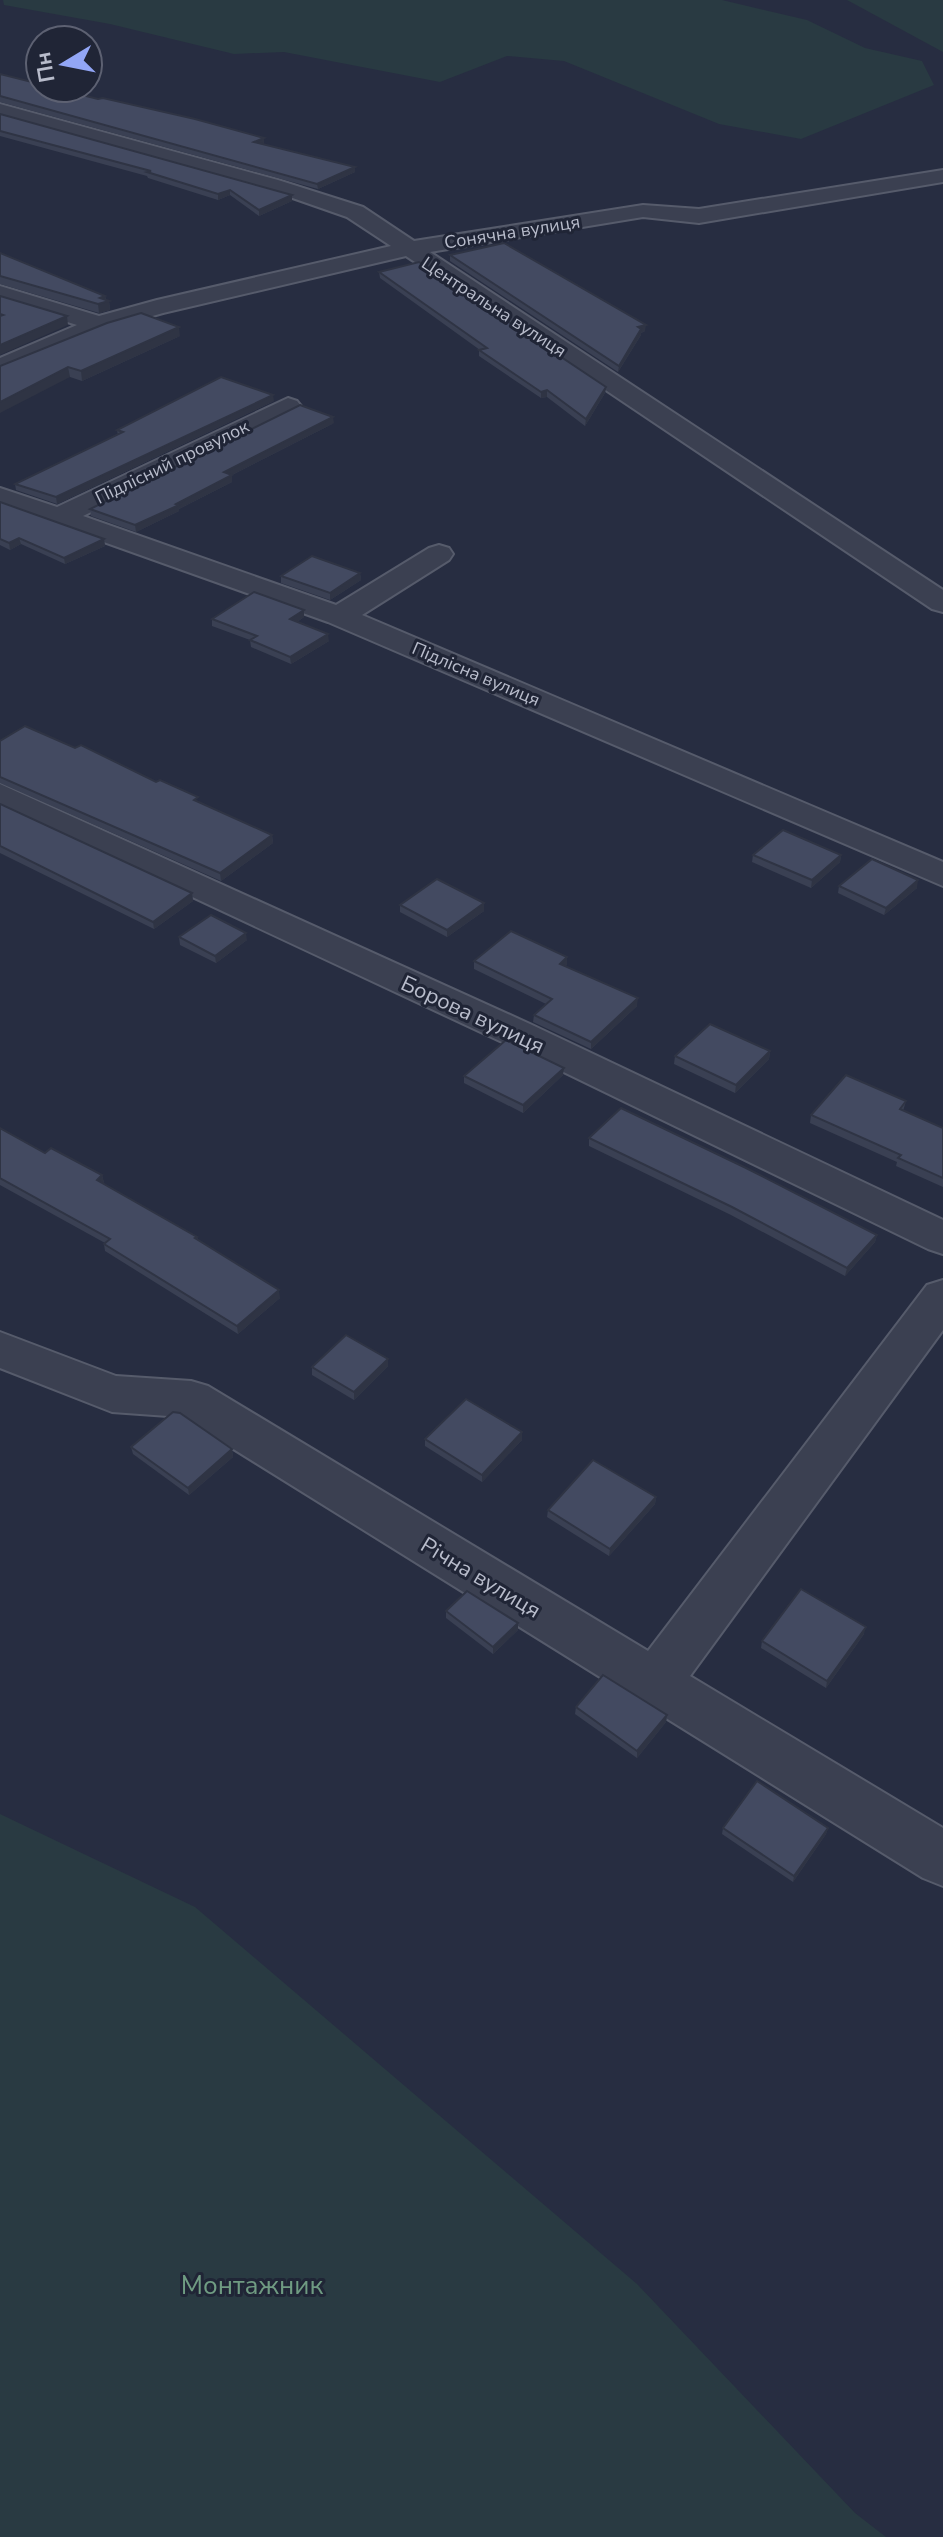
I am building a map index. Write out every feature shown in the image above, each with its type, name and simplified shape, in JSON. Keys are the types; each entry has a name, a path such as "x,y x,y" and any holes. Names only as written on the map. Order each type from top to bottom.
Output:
{"street":[{"name":"Центральна вулиця","path":"0,110 271,184 355,212 943,603"},
{"name":"Сонячна вулиця","path":"0,367 99,324 157,307 407,249 643,211 699,216 943,176"},
{"path":"0,293 99,324"},
{"name":"Підлісний провулок","path":"56,518 288,406"},
{"name":"Підлісна вулиця","path":"0,496 339,616 943,875"},
{"path":"339,616 439,554"},
{"name":"Борова вулиця","path":"0,794 229,903 516,1033 943,1238"},
{"path":"655,1683 943,1297"},
{"name":"Річна вулиця","path":"0,1349 112,1394 191,1399 943,1859"}],"green space":[{"path":"3,0 722,0 807,20 865,48 922,61 934,85 801,139 719,124 564,61 507,56 440,82 284,52 234,54 110,24 4,5"},
{"path":"847,0 943,0 943,52"},
{"name":"Монтажник","path":"0,1814 195,1907 637,2284 855,2513 886,2537 0,2537"}],"building":[{"path":"0,74 24,80 24,103 0,96"},
{"path":"104,98 195,119 264,138 254,142 355,167 317,184 29,104 104,104"},
{"path":"0,114 292,195 259,210 230,190 218,194 147,172 151,171 0,131"},
{"path":"504,243 646,325 638,327 641,329 619,366 450,255"},
{"path":"0,253 105,296 100,298 109,301 98,304 0,276"},
{"path":"419,262 606,387 586,419 547,390 541,392 479,350 487,348 379,272"},
{"path":"0,296 67,316 0,345 0,316 3,315 0,314"},
{"path":"141,313 179,327 81,371 68,367 0,402 0,366 107,323"},
{"path":"221,377 273,395 56,497 15,484 123,432 117,430"},
{"path":"300,405 333,417 224,472 232,475 176,504 179,505 135,525 90,509"},
{"path":"0,502 104,539 64,558 19,538 9,543 0,539"},
{"path":"312,556 360,573 330,593 281,576"},
{"path":"254,592 304,610 290,619 328,634 290,657 250,640 257,636 212,619"},
{"path":"25,726 75,748 81,745 156,782 160,780 198,797 194,800 272,835 220,873 0,777 0,741"},
{"path":"0,804 192,893 153,922 0,846"},
{"path":"783,830 841,855 812,880 753,855"},
{"path":"872,859 918,880 886,908 839,886"},
{"path":"437,879 484,903 447,930 400,905"},
{"path":"211,915 246,933 215,956 179,937"},
{"path":"511,931 567,957 560,964 638,998 591,1042 534,1015 552,999 474,961"},
{"path":"710,1024 770,1051 736,1085 675,1056"},
{"path":"506,1040 564,1068 523,1105 464,1076"},
{"path":"846,1075 906,1101 900,1109 943,1128 943,1178 898,1158 901,1155 811,1115"},
{"path":"621,1108 877,1235 847,1268 732,1207 589,1138"},
{"path":"0,1128 45,1153 51,1148 102,1175 97,1180 197,1237 279,1290 237,1326 104,1244 110,1239 0,1178"},
{"path":"346,1335 388,1359 354,1392 312,1367"},
{"path":"466,1399 522,1432 482,1475 425,1439"},
{"path":"173,1412 180,1413 232,1449 188,1488 131,1447"},
{"path":"593,1460 656,1497 610,1549 548,1510"},
{"path":"801,1589 866,1627 827,1681 762,1641"},
{"path":"467,1591 518,1623 493,1647 446,1611"},
{"path":"603,1675 667,1715 637,1751 576,1707"},
{"path":"757,1781 828,1828 794,1876 723,1828"}]}
